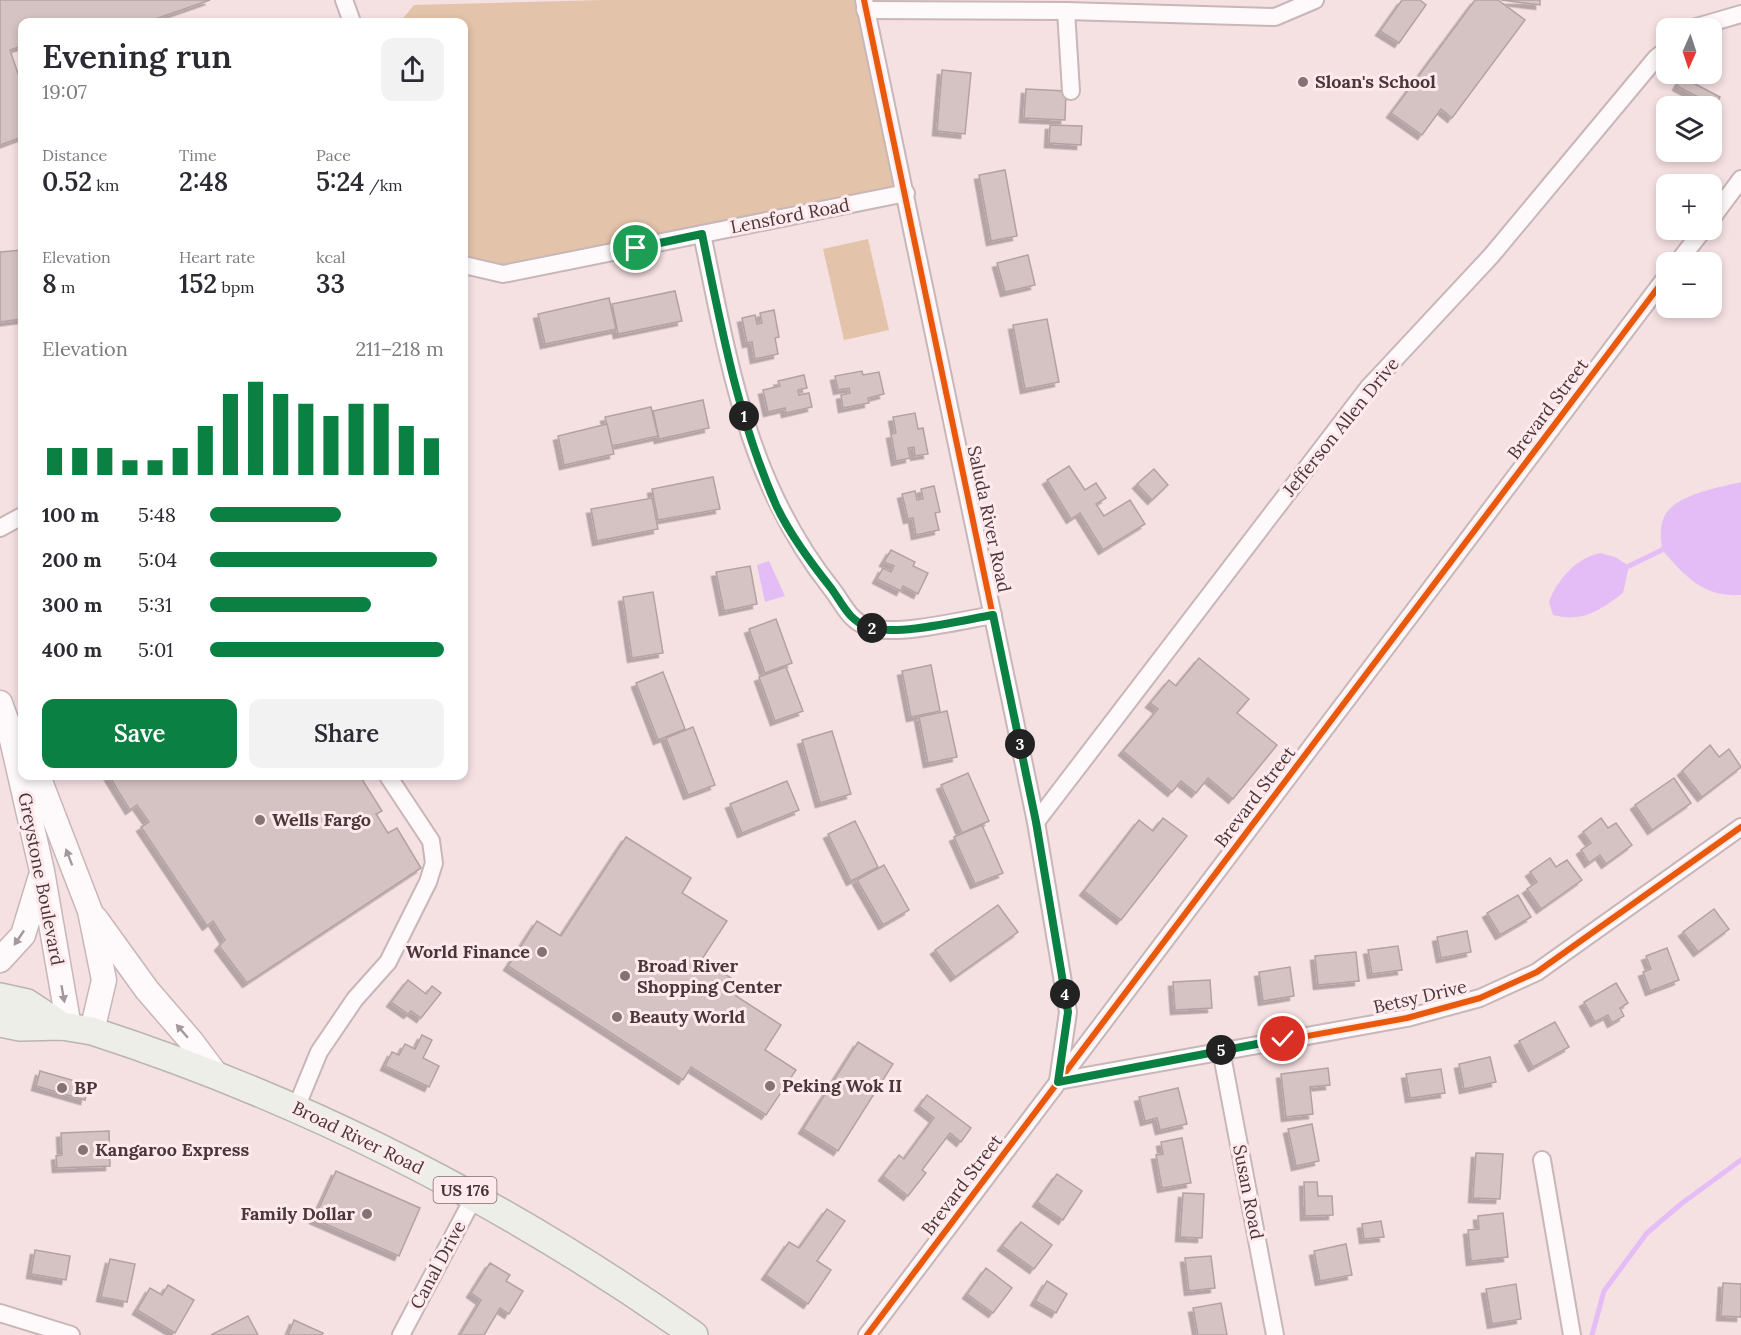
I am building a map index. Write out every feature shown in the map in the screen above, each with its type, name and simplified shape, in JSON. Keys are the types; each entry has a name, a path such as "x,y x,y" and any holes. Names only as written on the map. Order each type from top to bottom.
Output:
{"main road":[{"name":"Greystone Boulevard","path":"0,703 16,739"},
{"name":"Greystone Boulevard","path":"24,780 74,1028"},
{"name":"Greystone Boulevard","path":"40,780 90,911 104,980 74,1028"},
{"path":"0,960 23,935 31,916 42,871"},
{"path":"90,911 147,990 191,1041 218,1077"},
{"name":"Broad River Road","path":"0,997 27,1003 74,1028 218,1077 296,1108 475,1195 602,1271 694,1335"},
{"name":"Broad River Road","path":"0,1023 20,1027 74,1028"}],"street":[{"path":"344,0 351,18"},
{"path":"865,5 1275,17 1315,0"},
{"name":"Saluda River Road","path":"865,5 1036,822 1068,1012 1058,1082"},
{"path":"1066,10 1071,91"},
{"path":"1722,20 1741,14"},
{"name":"Jefferson Allen Drive","path":"1036,822 1368,388 1491,256 1656,58"},
{"path":"1722,205 1741,179"},
{"name":"Lensford Road","path":"468,266 502,274 906,193"},
{"path":"702,234 724,339 749,435 777,507 806,556 838,597 846,612 858,623 879,630 924,627 993,615"},
{"name":"Brevard Street","path":"867,1335 1656,290"},
{"path":"0,528 18,518"},
{"path":"296,1108 319,1052 355,999 388,962 428,882 434,863 431,841 391,780"},
{"name":"Betsy Drive","path":"1058,1082 1221,1050 1407,1018 1480,998 1537,972 1741,827"},
{"name":"Susan Road","path":"1221,1050 1275,1335"},
{"path":"1542,1160 1572,1335"},
{"name":"Canal Drive","path":"401,1335 475,1195"},
{"path":"0,1313 71,1335"}],"shaded area":[{"path":"603,0 864,0 906,193 503,274 468,266 468,18 403,18 414,5"},
{"path":"868,239 889,330 844,340 823,249"},
{"path":"1741,482 1741,595 1716,593 1688,577 1662,550 1662,521 1670,509 1687,497"},
{"path":"1600,553 1615,557 1629,566 1623,593 1599,610 1582,616 1553,615 1549,602 1562,578 1575,565"},
{"path":"769,561 785,596 765,602 757,565"}],"building":[{"path":"0,0 210,0 158,18 18,18 18,47 10,50 18,73 18,138 0,145"},
{"path":"1402,0 1420,0 1426,5 1399,43 1380,31"},
{"path":"1475,0 1498,0 1525,20 1452,118 1441,109 1422,135 1391,113"},
{"path":"1501,0 1540,0 1540,5"},
{"path":"942,70 971,73 965,134 937,131"},
{"path":"1678,84 1695,84 1718,96 1696,96 1677,86"},
{"path":"1026,89 1066,91 1065,120 1024,118"},
{"path":"1050,125 1082,126 1081,145 1049,143"},
{"path":"1005,170 1017,236 991,241 979,175"},
{"path":"18,250 18,320 0,322 0,252"},
{"path":"1028,255 1035,285 1005,292 997,263"},
{"path":"675,291 682,321 618,334 612,304"},
{"path":"609,298 616,329 545,344 538,314"},
{"path":"774,310 779,337 775,338 778,354 755,359 752,342 747,343 742,318 755,315 757,324 762,323 760,313"},
{"path":"1047,319 1059,382 1025,389 1013,325"},
{"path":"862,371 863,375 879,372 884,394 868,398 869,403 843,408 841,395 850,393 849,388 838,390 835,376"},
{"path":"804,375 807,388 798,390 799,395 809,393 812,407 786,413 785,408 768,412 763,390 780,386 778,381"},
{"path":"703,400 709,428 659,439 653,411"},
{"path":"651,407 658,436 612,446 605,417"},
{"path":"915,413 918,429 923,428 928,454 915,456 914,447 908,448 910,458 896,461 891,434 896,433 893,417"},
{"path":"607,424 614,454 564,465 558,436"},
{"path":"1069,466 1085,490 1096,483 1106,498 1096,504 1104,516 1130,500 1145,524 1103,550 1080,513 1071,519 1047,480"},
{"path":"1154,469 1168,485 1152,500 1137,484"},
{"path":"713,477 720,509 658,520 652,489"},
{"path":"934,486 940,512 935,513 939,530 916,535 913,518 908,519 902,494 915,491 917,500 923,499 921,489"},
{"path":"652,498 658,529 597,541 591,509"},
{"path":"891,550 915,562 913,566 928,573 918,594 903,586 901,591 877,579 883,568 891,572 894,566 884,562"},
{"path":"750,566 757,604 724,611 716,572"},
{"path":"653,592 663,653 632,658 623,597"},
{"path":"776,619 792,663 765,673 749,629"},
{"path":"1199,658 1249,699 1237,713 1277,745 1233,799 1208,778 1196,793 1181,781 1172,792 1123,751 1158,709 1150,703 1169,680 1176,686"},
{"path":"931,665 940,711 911,717 902,671"},
{"path":"786,667 803,711 775,721 759,677"},
{"path":"663,672 685,729 658,740 636,683"},
{"path":"947,711 957,757 928,763 919,717"},
{"path":"693,727 715,785 688,795 666,738"},
{"path":"832,731 851,794 820,803 802,740"},
{"path":"1710,745 1719,757 1729,749 1741,767 1702,797 1682,771"},
{"path":"968,773 989,821 962,833 941,785"},
{"path":"1674,778 1691,803 1652,830 1635,805"},
{"path":"111,780 363,780 382,811 376,814 388,833 397,828 421,868 247,983 219,946 225,940 213,921 207,926 141,827 149,822 137,805 130,810"},
{"path":"787,781 799,810 742,833 730,804"},
{"path":"1163,818 1187,836 1121,920 1084,891 1139,820 1153,831"},
{"path":"1601,818 1608,828 1616,823 1632,845 1606,864 1600,855 1589,863 1581,850 1591,843 1583,832"},
{"path":"855,821 878,867 851,881 828,834"},
{"path":"982,825 1003,873 975,884 954,837"},
{"name":"Broad River Shopping Center","path":"626,837 691,878 682,893 727,921 702,959 743,986 736,996 781,1025 765,1050 796,1070 766,1115 691,1067 683,1080 508,966 537,921 561,936"},
{"path":"1550,858 1556,867 1567,860 1582,880 1541,909 1527,889 1537,882 1530,872"},
{"path":"884,865 909,910 883,925 857,880"},
{"path":"1518,895 1531,917 1500,935 1487,913"},
{"path":"998,905 1018,932 955,977 935,950"},
{"path":"1714,909 1729,929 1698,952 1683,932"},
{"path":"1467,931 1471,952 1441,958 1437,937"},
{"path":"1398,946 1402,970 1372,974 1368,950"},
{"path":"1667,948 1679,980 1650,991 1643,972 1651,969 1646,956"},
{"path":"1356,952 1359,981 1318,985 1315,956"},
{"path":"1290,967 1294,996 1263,1001 1259,972"},
{"path":"408,980 426,994 432,986 441,993 421,1018 411,1011 408,1014 391,1002"},
{"path":"1210,980 1212,1008 1175,1010 1173,982"},
{"path":"1616,983 1628,1003 1620,1008 1624,1016 1612,1023 1608,1015 1595,1022 1584,1002"},
{"path":"1555,1022 1569,1047 1533,1067 1519,1041"},
{"path":"422,1035 432,1040 423,1058 439,1066 429,1087 385,1066 392,1052 399,1055 405,1044 415,1049"},
{"path":"858,1042 893,1064 838,1151 803,1129"},
{"path":"1490,1057 1496,1082 1464,1089 1459,1064"},
{"path":"1328,1068 1330,1085 1310,1087 1313,1114 1286,1117 1281,1074"},
{"path":"1441,1069 1445,1093 1410,1098 1406,1074"},
{"path":"40,1071 89,1085 85,1100 36,1086"},
{"path":"1178,1088 1187,1124 1160,1130 1157,1118 1145,1121 1139,1097"},
{"path":"927,1095 971,1128 961,1142 950,1133 922,1170 926,1173 908,1196 883,1176 899,1155 904,1159 934,1118 919,1106"},
{"path":"1312,1124 1319,1161 1296,1166 1288,1129"},
{"path":"109,1131 110,1166 57,1168 56,1156 62,1155 61,1133"},
{"path":"1182,1138 1191,1183 1162,1188 1156,1155 1163,1154 1161,1142"},
{"path":"1476,1153 1503,1154 1500,1199 1473,1198"},
{"name":"Family Dollar","path":"336,1171 420,1208 399,1256 314,1219"},
{"path":"1057,1174 1082,1191 1063,1220 1037,1202"},
{"path":"1304,1182 1317,1182 1318,1196 1332,1196 1333,1215 1305,1216"},
{"path":"1183,1193 1204,1194 1202,1238 1180,1237"},
{"path":"827,1209 845,1221 817,1261 831,1270 808,1304 766,1275 789,1242 799,1248"},
{"path":"1503,1213 1508,1257 1471,1261 1468,1230 1479,1229 1478,1216"},
{"path":"1381,1221 1384,1237 1364,1239 1362,1224"},
{"path":"1021,1222 1052,1245 1034,1269 1002,1246"},
{"path":"1346,1244 1352,1275 1320,1281 1314,1251"},
{"path":"35,1250 70,1256 66,1280 31,1274"},
{"path":"1211,1256 1215,1288 1189,1291 1185,1258"},
{"path":"110,1259 135,1264 127,1302 101,1297"},
{"path":"490,1263 510,1275 506,1281 523,1291 509,1314 500,1308 484,1335 460,1335 481,1300 471,1293"},
{"path":"986,1268 1012,1288 993,1313 967,1294"},
{"path":"1047,1281 1067,1294 1056,1313 1035,1301"},
{"path":"1723,1283 1741,1284 1741,1317 1721,1316"},
{"path":"1516,1284 1521,1319 1492,1324 1486,1289"},
{"path":"168,1285 194,1300 175,1333 137,1310 150,1288 162,1295"},
{"path":"1221,1303 1227,1335 1198,1335 1193,1308"},
{"path":"248,1316 258,1335 211,1335"},
{"path":"294,1320 323,1333 322,1335 288,1335"}],"waterway":[{"path":"1629,566 1662,550"},
{"path":"1592,1335 1604,1291 1647,1233 1681,1204 1741,1160"}],"cycle path":[{"path":"864,0 1036,822 1068,1012 1058,1081 1407,1018 1480,998 1537,972 1741,827"},
{"path":"867,1335 1656,290"}],"place":[{"name":"Sloan's School","path":"1303,82"},
{"name":"Wells Fargo","path":"260,820"},
{"name":"World Finance","path":"542,952"},
{"name":"Broad River Shopping Center","path":"625,976"},
{"name":"Beauty World","path":"617,1017"},
{"name":"Peking Wok II","path":"770,1086"},
{"name":"BP","path":"62,1088"},
{"name":"Kangaroo Express","path":"83,1150"},
{"name":"Family Dollar","path":"367,1214"}],"route":[{"path":"636,248 702,234 724,339 749,435 777,507 806,556 838,597 846,612 858,623 879,630 924,627 993,615 1036,822 1054,918 1068,1012 1058,1082 1283,1039"}]}
